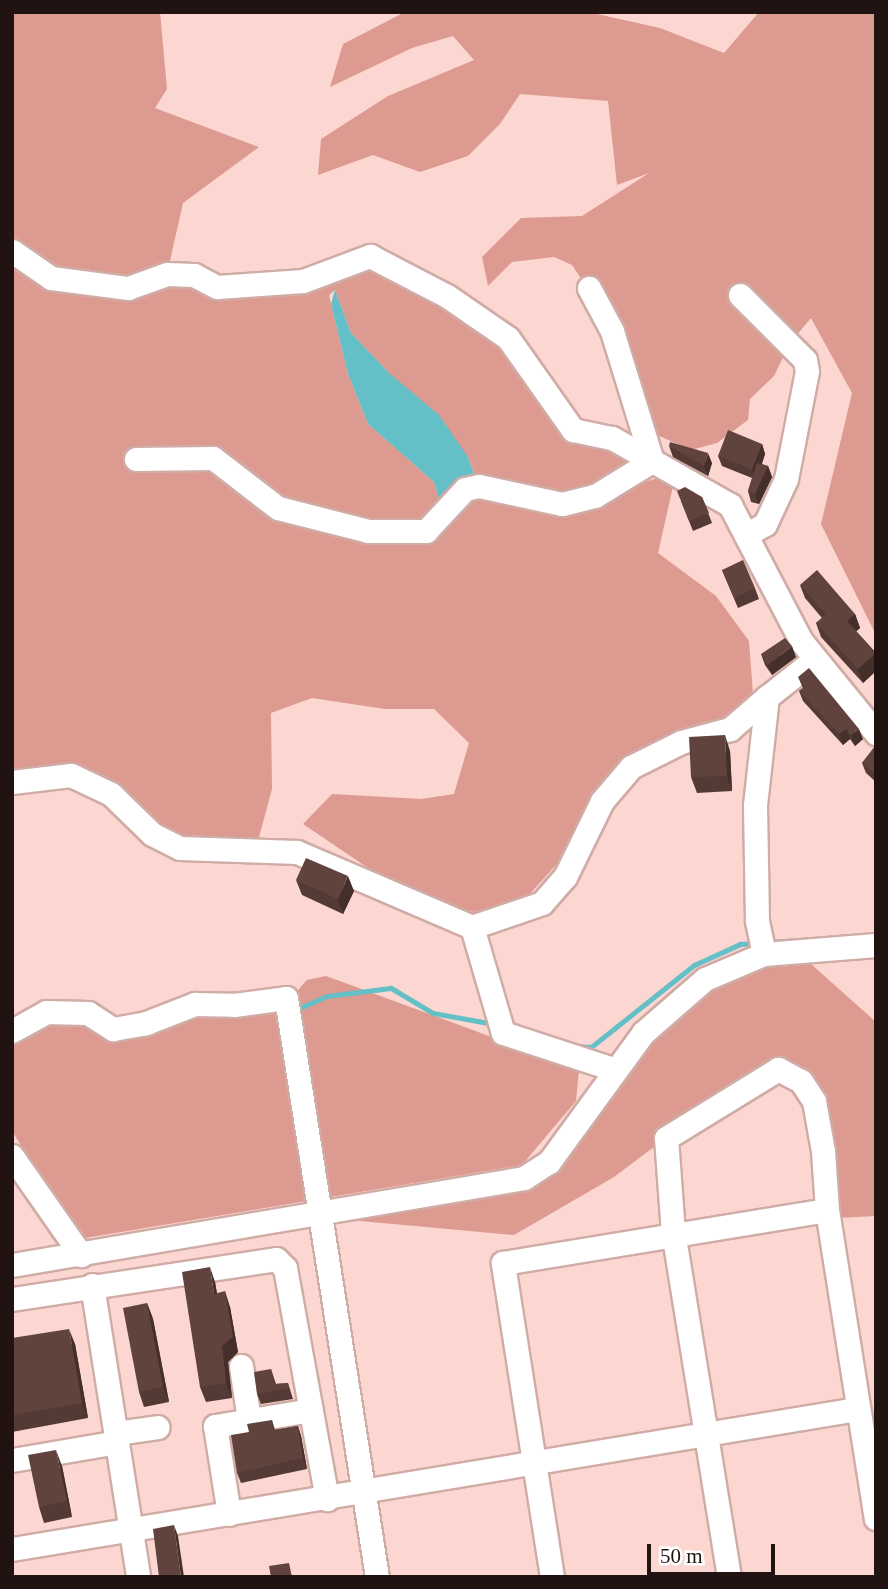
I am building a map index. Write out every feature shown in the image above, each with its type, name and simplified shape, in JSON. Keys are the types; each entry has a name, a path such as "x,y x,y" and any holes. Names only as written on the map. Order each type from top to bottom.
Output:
{"street":[{"path":"12,251 51,278 128,288 167,274 194,275 217,287 303,281 370,256 447,296 508,338 573,430 612,438 720,498 746,536 815,659 876,733"},
{"path":"589,288 612,331 652,461"},
{"path":"740,295 805,360 807,372 786,480 765,524 746,536"},
{"path":"136,459 214,458 278,508 368,531 407,533 426,531 466,489 478,486 562,504 595,496 652,461"},
{"path":"12,782 71,775 111,794 152,834 180,848 297,852 472,927 542,903 565,877 602,801 631,767 681,742 730,729 815,659"},
{"path":"763,946 755,805 767,697"},
{"path":"472,927 500,1023 613,1069"},
{"path":"12,1265 319,1215 524,1178 549,1162 613,1069 643,1033 705,979 763,946 876,945"},
{"path":"12,1031 46,1012 88,1013 113,1029 146,1023 195,1004 234,1005 286,998 377,1577"},
{"path":"730,1577 673,1233 666,1138 778,1069 801,1082 814,1101 823,1151 827,1210 876,1518"},
{"path":"12,1156 80,1255"},
{"path":"552,1577 503,1263 673,1233 827,1210"},
{"path":"12,1299 276,1259 285,1268 327,1499"},
{"path":"92,1285 138,1577"},
{"path":"241,1366 249,1420"},
{"path":"12,1549 858,1409"},
{"path":"229,1514 215,1426 311,1410"},
{"path":"12,1460 158,1427"}],"shaded area":[{"path":"12,12 160,12 167,89 155,108 259,147 183,203 167,274 130,288 159,290 194,275 224,297 363,258 484,321 573,430 652,461 595,496 676,473 658,553 716,596 749,641 753,694 723,721 675,734 526,898 474,912 445,904 371,870 303,824 332,794 421,799 454,794 469,743 434,709 385,709 312,698 271,713 272,789 258,841 203,840 155,828 106,783 12,776","holes":["335,290 351,333 468,457 479,486 443,513 434,482 368,424 348,374 329,295"]},
{"path":"405,12 597,14 660,28 724,53 759,12 876,12 876,635 821,524 852,393 811,318 790,343 774,376 750,399 748,420 717,443 691,450 657,435 622,340 572,265 554,257 512,262 488,286 482,257 521,218 582,216 649,173 617,185 608,101 520,94 500,124 468,156 420,172 373,155 318,175 321,139 388,96 474,60 453,36 412,48 330,87 343,44"},
{"path":"776,961 811,964 876,1022 876,1216 838,1218 807,1068 756,1070 614,1177 514,1235 350,1220 524,1190 563,1160 644,1045 724,978"},
{"path":"326,976 579,1069 576,1101 522,1165 79,1239 12,1131 12,1043 43,1021 70,1018 113,1034 180,1016 289,1000 307,980"}],"water":[{"path":"335,290 351,333 389,373 439,415 468,457 476,479 443,513 434,482 368,424 348,374 331,304"}],"building":[{"path":"728,430 762,444 752,469 718,456"},
{"path":"670,442 708,453 704,466 669,446"},
{"path":"757,463 768,466 755,494 748,491"},
{"path":"685,487 702,497 709,513 689,521 677,491"},
{"path":"743,560 755,588 734,598 722,570"},
{"path":"817,570 855,614 847,621 876,653 858,669 816,623 826,614 800,585"},
{"path":"785,638 792,646 768,665 761,654"},
{"path":"809,668 859,729 851,735 846,729 839,734 799,691 805,687 798,677"},
{"path":"725,735 727,776 691,777 689,737"},
{"path":"876,745 876,774 862,763"},
{"path":"306,858 348,876 338,899 296,880"},
{"path":"210,1267 214,1294 225,1291 233,1337 222,1346 226,1383 200,1387 182,1272"},
{"path":"147,1303 163,1387 139,1392 123,1308"},
{"path":"69,1329 82,1403 12,1415 12,1338"},
{"path":"271,1369 274,1384 288,1383 289,1388 257,1394 254,1372"},
{"path":"272,1420 273,1430 298,1426 303,1458 237,1473 231,1435 249,1432 247,1424"},
{"path":"56,1450 67,1501 39,1507 28,1455"},
{"path":"174,1525 181,1577 159,1577 153,1529"},
{"path":"289,1563 292,1577 271,1577 269,1566"}],"waterway":[{"path":"769,942 829,938"},
{"path":"574,1046 591,1047 694,965 740,944 755,943"},
{"path":"302,1007 327,996 391,988 433,1013 494,1024"}]}
